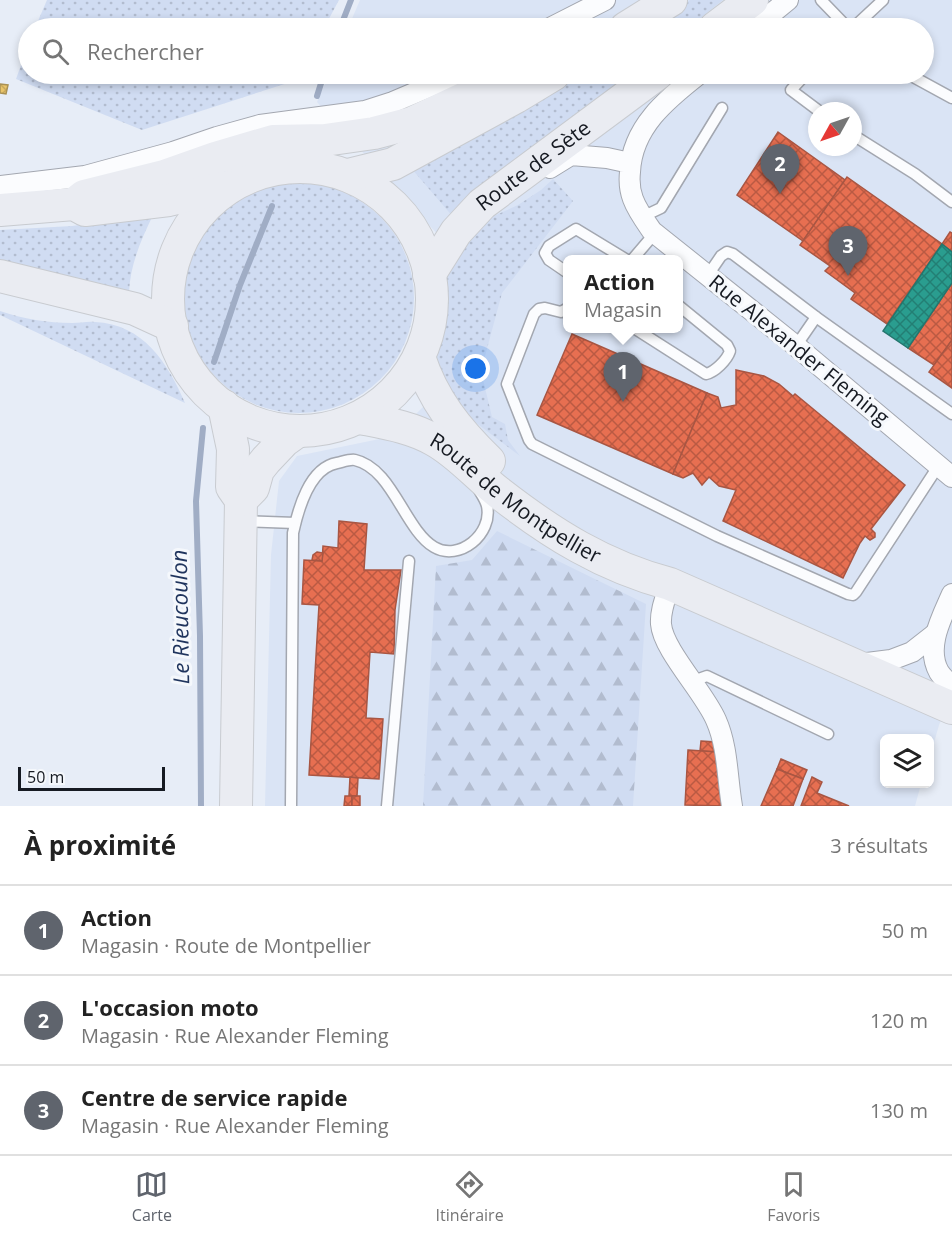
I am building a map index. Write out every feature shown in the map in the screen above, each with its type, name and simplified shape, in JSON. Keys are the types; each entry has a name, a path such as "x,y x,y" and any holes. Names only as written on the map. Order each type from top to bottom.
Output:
{"main road":[{"path":"642,18 671,0"},
{"path":"728,18 752,0"},
{"path":"74,204 84,196 164,176 273,141 325,140 374,133 412,123 495,84"},
{"path":"348,175 393,164 537,84"},
{"name":"Route de Sète","path":"429,275 448,244 482,204 644,84"},
{"path":"0,210 74,204 85,210 158,201 230,186 267,170 287,167 318,168 348,175 381,194 408,222 425,256 429,275 429,321 419,357 408,376 378,406 360,418 330,428 298,431 259,424 224,406 205,390 190,371 179,349 172,326 169,303 170,280 183,236 196,217 230,186"},
{"path":"0,276 135,309 172,326"},
{"name":"Route de Montpellier","path":"419,357 426,378 452,422 494,466 566,518 628,550 670,584"},
{"path":"224,406 233,449 232,487 241,510 236,806"},
{"name":"Route de Montpellier","path":"360,418 410,430 434,440 456,455 496,491 546,527 607,563 637,575 670,584 952,708"},
{"path":"241,510 253,488 258,470 284,441 298,431"}],"street":[{"path":"570,18 605,0"},
{"path":"766,18 788,0"},
{"path":"0,186 85,176 260,125 365,111 435,84"},
{"name":"Rue Alexander Fleming","path":"683,255 655,233 642,217 632,198 629,181 630,163 636,141 649,120 666,100 686,84"},
{"path":"515,181 535,178 571,155 607,158 630,163"},
{"name":"Rue Alexander Fleming","path":"683,255 945,471"},
{"path":"670,584 662,610 661,625 666,642 716,720 724,743 732,806"},
{"path":"952,594 935,634 935,658 939,672 952,686"},
{"path":"855,665 891,660 912,652 935,634"}],"lane":[{"path":"821,0 838,18"},
{"path":"864,18 883,0"},
{"path":"797,84 791,90 808,103"},
{"path":"926,84 952,98"},
{"path":"642,217 661,208 722,108"},
{"path":"862,141 915,174 952,202"},
{"path":"563,270 549,260 546,253 549,246 576,229 619,255"},
{"path":"636,255 655,233"},
{"path":"708,275 721,256 727,252 734,254 816,317 952,414"},
{"path":"563,311 545,308 538,309 534,314 507,384 532,444 717,536 848,594 853,595 856,592 945,471"},
{"path":"642,333 706,374 712,373 729,356 730,351 727,345 683,309"},
{"path":"796,346 816,317"},
{"path":"291,806 293,533 300,503 312,481 329,464 354,460 372,469 386,483 421,534 432,546 445,553 463,550 480,535 487,518 488,507 474,480 456,455"},
{"path":"241,510 295,523"},
{"path":"387,806 409,561"},
{"path":"693,681 707,676 828,734"}],"shaded area":[{"path":"360,0 952,0 952,695 934,743 934,734 880,734 880,788 920,788 915,806 265,806 271,555 279,481 297,456 394,436 473,357 491,293 317,102 325,84 934,84 934,18 352,18"}],"green space":[{"path":"47,0 339,0 329,18 39,18"},
{"path":"690,0 723,0 700,18 664,18"},
{"path":"28,84 285,84 142,130"},
{"path":"566,84 626,84 454,218 411,168"},
{"path":"553,179 573,201 502,293 481,371 492,417 505,424 508,440 520,456 471,419 456,404 434,360 447,306 444,274 474,225 518,205"},
{"path":"299,183 343,192 372,209 388,225 409,265 414,298 405,342 388,371 372,387 332,408 299,413 255,404 226,387 210,371 189,331 184,298 193,254 210,225 226,209 266,188"},
{"path":"153,215 140,243 129,293 0,262 0,230 72,226"},
{"path":"0,311 36,320 112,324 127,330 152,348 162,360 185,403 0,315"},
{"path":"497,531 646,604 633,806 423,806 436,566 472,560"}],"building: Logements":[{"path":"0,84 8,85 6,94 0,93"}],"building: Commerces":[{"path":"778,132 808,153 808,156 812,156 845,180 803,241 737,195"},
{"path":"847,177 942,244 887,324 851,299 855,293 825,271 830,266 800,245"},
{"path":"950,232 952,233 952,252 942,244"},
{"path":"952,283 952,340 934,365 908,348"},
{"path":"572,334 707,393 673,474 537,415"},
{"path":"952,340 952,388 929,372"},
{"path":"736,370 764,376 779,384 793,396 795,394 905,485 871,529 875,537 870,540 865,536 860,543 843,578 723,521 736,490 719,486 709,477 702,485 693,473 683,478 673,474 707,393 718,397 721,408 736,405"},
{"path":"339,521 367,524 364,570 401,570 395,610 394,654 370,652 366,718 383,719 379,779 309,775 319,605 302,604 304,560 322,561 323,546 338,548"},
{"path":"317,552 323,553 322,561 312,560 313,555"},
{"path":"701,741 716,742 715,752 700,751"},
{"path":"688,750 718,752 725,806 685,805"},
{"path":"781,759 807,770 803,779 777,769"},
{"path":"777,769 803,779 793,806 761,806"},
{"path":"350,777 358,778 357,796 349,796"},
{"path":"812,777 822,782 817,793 849,806 801,806"},
{"path":"345,796 352,796 352,806 344,806"},
{"path":"352,796 360,796 360,806 352,806"}],"building: Écoles":[{"path":"942,244 952,252 952,283 908,348 883,331"}],"waterway":[{"name":"Le Rieucoulon","path":"344,18 351,0"},
{"name":"Le Rieucoulon","path":"317,96 321,84"},
{"name":"Le Rieucoulon","path":"214,362 240,285 272,206"},
{"name":"Le Rieucoulon","path":"201,806 196,501 203,428"}],"place":[{"name":"L'occasion moto","path":"780,194"},
{"name":"Centre de service rapide","path":"848,276"},
{"name":"Action","path":"623,402"}]}
